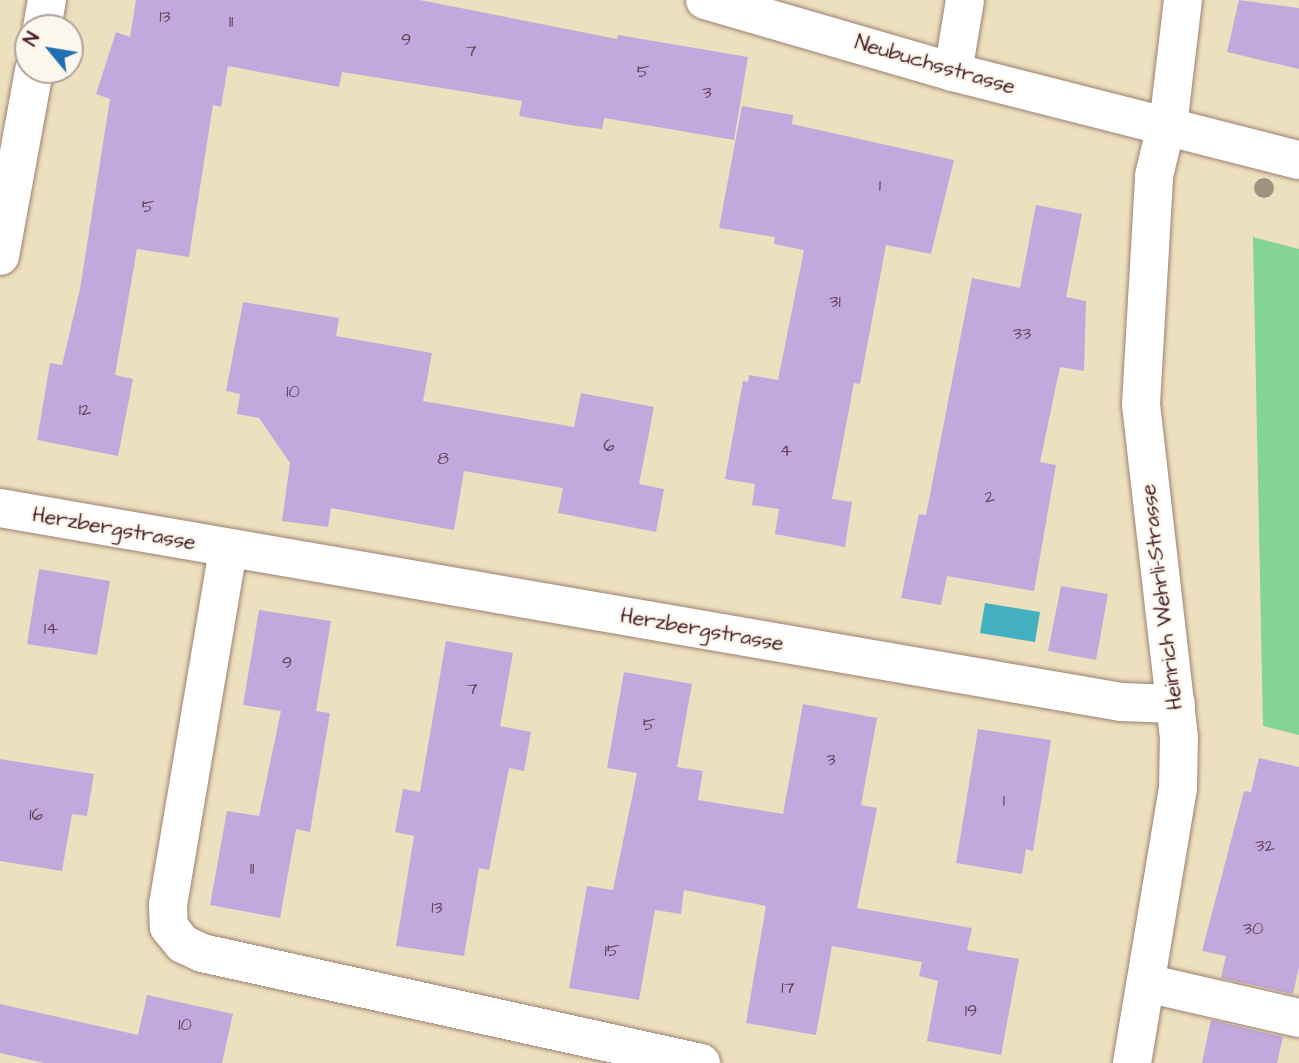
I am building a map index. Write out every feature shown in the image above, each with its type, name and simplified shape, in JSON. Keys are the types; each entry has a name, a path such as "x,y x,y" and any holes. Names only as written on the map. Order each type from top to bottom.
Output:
{"street":[{"name":"Neubuchsstrasse","path":"705,0 953,72 1299,160"},
{"path":"953,72 965,0"},
{"name":"Heinrich Wehrli-Strasse","path":"1132,1063 1178,788 1176,704 1140,404 1154,176 1165,128 1182,0"},
{"path":"0,256 31,84"},
{"name":"Herzbergstrasse","path":"0,508 228,550 1121,702 1176,704"},
{"path":"228,550 168,904 169,927 183,944 202,953 701,1063"},
{"path":"1146,984 1299,1018"}],"green space":[{"path":"1253,237 1299,249 1299,735 1263,726"}],"water":[{"path":"985,603 1040,612 1035,642 980,633"}],"building":[{"path":"136,0 420,0 617,39 618,35 748,57 734,140 604,118 602,129 576,126 519,116 522,101 342,72 339,87 228,66 221,107 213,105 189,257 137,249 115,375 133,379 118,456 37,440 50,363 62,365 80,289 110,99 96,94 116,32 130,37"},
{"path":"1239,0 1299,8 1299,69 1227,52"},
{"path":"742,106 793,115 792,124 954,160 931,254 886,245 860,384 854,383 832,499 852,502 845,547 775,534 779,509 752,505 755,484 725,479 743,381 748,382 749,375 778,380 804,250 774,244 775,237 719,228"},
{"path":"1036,205 1082,214 1066,297 1086,301 1084,371 1060,367 1040,462 1056,465 1034,591 947,576 941,605 901,598 919,514 926,515 972,278 1020,288"},
{"path":"243,302 339,318 336,336 432,353 423,401 574,427 581,393 654,407 639,484 664,489 656,532 558,513 563,488 464,471 454,530 331,508 328,527 282,521 290,463 259,418 237,414 240,394 226,391"},
{"path":"39,569 110,581 97,655 27,644"},
{"path":"1061,586 1108,594 1096,660 1048,651"},
{"path":"259,610 331,621 316,711 330,713 310,832 296,829 280,918 210,905 227,811 259,816 281,711 243,705"},
{"path":"446,641 513,653 500,726 531,732 524,771 509,768 489,870 479,868 464,956 396,946 414,836 395,832 403,789 420,792"},
{"path":"624,672 692,684 677,767 703,771 698,800 783,814 803,704 877,718 861,805 877,808 857,908 972,928 967,950 1019,959 1001,1055 927,1041 938,981 919,976 922,962 832,946 816,1035 746,1023 766,906 684,890 681,914 655,910 639,1000 569,988 587,886 613,890 637,773 607,768"},
{"path":"978,729 1051,740 1033,851 1026,849 1022,874 956,863"},
{"path":"1259,758 1299,767 1299,967 1293,994 1221,978 1226,956 1202,951 1244,791 1251,792"},
{"path":"0,759 94,774 87,816 72,814 62,871 0,861"},
{"path":"147,995 233,1014 222,1063 44,1063 0,1053 0,1004 138,1035"},
{"path":"1211,1020 1283,1037 1277,1063 1202,1063"}]}
